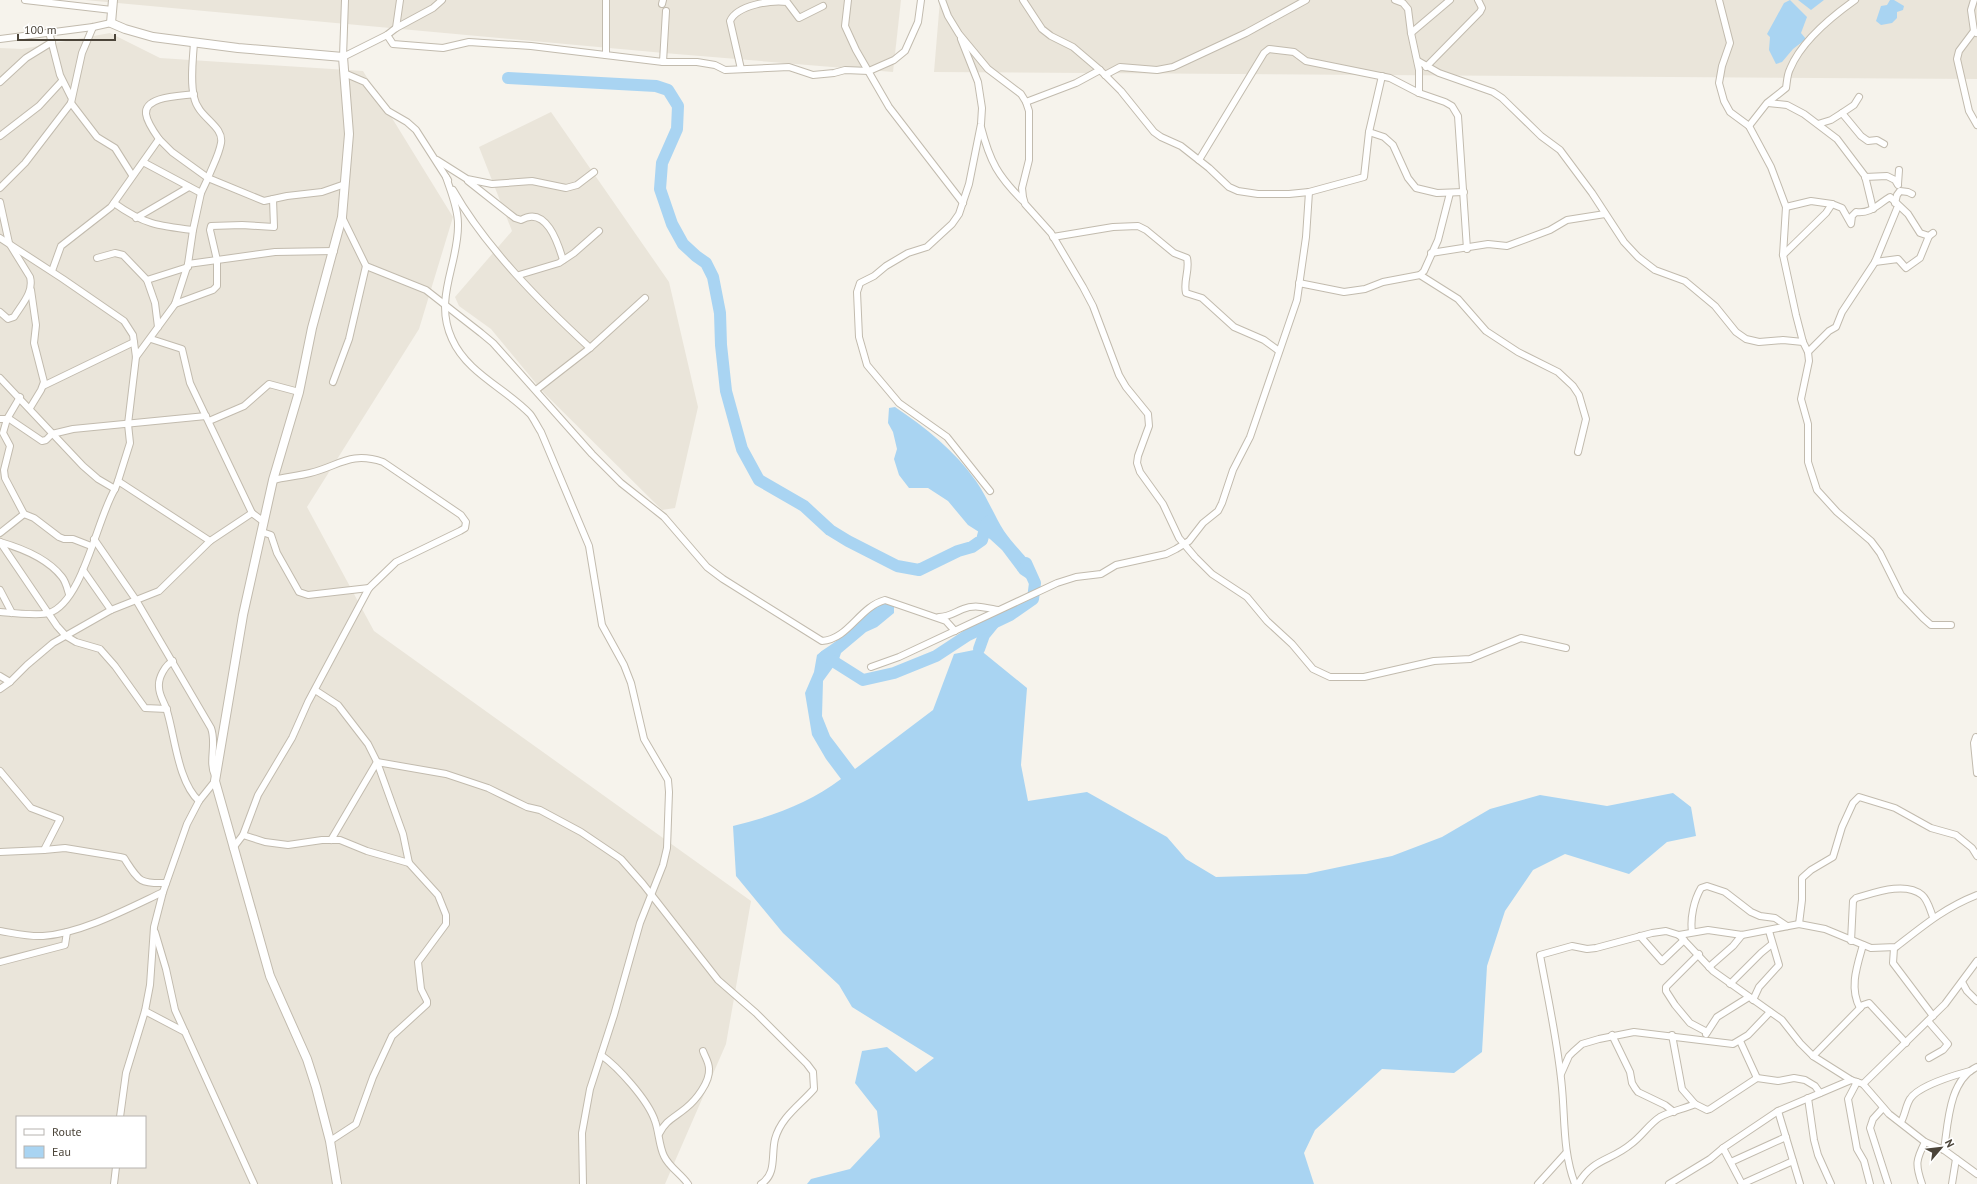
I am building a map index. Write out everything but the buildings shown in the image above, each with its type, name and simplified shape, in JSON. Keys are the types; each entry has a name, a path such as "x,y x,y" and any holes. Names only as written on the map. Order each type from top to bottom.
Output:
{"street":[{"path":"25,0 58,1 112,10"},
{"path":"111,23 113,0"},
{"path":"120,1116 126,1073 145,1011 150,985 154,927 162,892 188,824 199,801 215,779 243,615 273,480 299,392 312,328 342,217 349,134 343,57 345,0"},
{"path":"396,28 400,0"},
{"path":"0,39 93,27 111,23 125,29 153,37 343,57 388,34 432,8 442,0"},
{"path":"606,0 606,56"},
{"path":"848,0 845,26 889,107 963,203"},
{"path":"388,34 393,44 443,48 469,42 531,46 663,62 697,62 715,65 725,70 789,66 813,75 834,74 844,70 869,71 894,60 905,52 918,22 921,0"},
{"path":"942,0 948,16 959,34 988,69 1021,94 1026,102 1029,111 1027,143 1029,160 1022,188 1025,204"},
{"path":"1023,0 1042,29 1051,36 1073,47 1102,72 1121,91 1154,132 1161,137 1181,146 1199,160 1222,182 1238,191 1258,194 1309,192 1364,177 1369,132 1382,76"},
{"path":"1026,102 1102,72 1120,67 1157,70 1173,67 1246,33 1306,0"},
{"path":"1395,0 1403,3 1408,9 1411,33 1418,61 1420,79 1419,93"},
{"path":"1411,33 1450,0"},
{"path":"1426,67 1480,12 1482,8 1478,0"},
{"path":"1718,0 1730,44 1722,66 1719,83 1724,101 1730,112 1749,126 1770,167 1786,207 1783,255 1803,342 1808,352 1809,361 1801,399 1808,424 1808,462 1817,490 1837,512 1871,541 1880,553 1901,595 1923,618 1931,625 1951,625"},
{"path":"1749,126 1767,103 1786,88 1789,70 1808,41 1824,24 1855,0"},
{"path":"1974,0 1971,10 1975,32 1959,51 1957,60 1969,111 1977,125"},
{"path":"741,69 730,21 733,17 753,5 770,1 788,3 799,18 822,6"},
{"path":"663,62 666,11"},
{"path":"0,188 25,163 71,100 79,74 82,52 93,27"},
{"path":"49,32 62,81 71,100 97,136 114,148 132,176"},
{"path":"959,34 981,95 981,124 963,203 956,220 927,247 908,253 886,266 874,276 860,283 857,292 859,337 867,365 885,388 899,402 947,437 990,491"},
{"path":"0,82 26,58 52,42"},
{"path":"136,357 151,339 175,304 188,266 193,230 201,193 221,143 220,136 215,126 198,108 194,94 194,42"},
{"path":"1199,160 1264,53 1269,49 1294,52 1310,62 1382,76 1419,93 1445,102 1456,110 1458,116 1467,249"},
{"path":"1418,61 1426,67 1439,73 1493,92 1502,98 1541,136 1560,150 1624,242 1638,257 1655,270 1685,281 1715,306 1736,332 1746,339 1759,342 1783,340 1803,342"},
{"path":"344,73 364,82 388,111 412,126 434,158 477,228 558,318 590,348"},
{"path":"0,136 39,106 62,81"},
{"path":"194,94 151,101 147,105 147,118 158,139 172,152 208,178 259,200 322,192 345,184"},
{"path":"1818,124 1831,120 1842,113 1854,105 1859,97"},
{"path":"1767,103 1787,105 1818,124 1838,139 1865,177 1873,209"},
{"path":"1842,113 1868,141 1877,140 1884,144"},
{"path":"981,124 990,157 998,173 1053,237 1093,306 1119,375 1126,387 1148,414 1149,426 1137,462 1140,472 1163,504 1175,530 1184,544 1212,574 1247,597 1266,621 1292,644 1313,669 1330,677 1368,676 1434,661 1470,659 1521,638 1566,648"},
{"path":"1369,132 1384,137 1393,145 1408,178 1416,188 1426,191 1450,194 1464,192"},
{"path":"52,271 61,246 108,211 158,139"},
{"path":"434,158 467,180 515,218 521,220 529,216 533,216 551,228 556,237 563,260"},
{"path":"143,162 201,193"},
{"path":"1808,352 1829,331 1836,327 1842,312 1875,262 1897,204 1899,170"},
{"path":"467,180 492,184 532,181 566,188 577,185 594,172"},
{"path":"1865,177 1887,176 1895,180 1899,188 1912,194"},
{"path":"446,177 457,210 458,223 458,240 444,303 446,323 452,340 466,362 513,398 531,416 541,432 561,482 586,536 602,625 624,665 631,683 644,739 668,780 669,812 667,848 663,865 640,923 614,1015 590,1089 582,1133 583,1184"},
{"path":"136,218 189,187"},
{"path":"871,667 900,657 998,610 1066,580 1100,574 1116,565 1166,554 1184,544 1195,535 1203,523 1218,511 1233,470 1250,437 1297,300 1306,237 1309,192"},
{"path":"1299,283 1344,292 1365,289 1383,282 1420,275 1424,271 1440,232 1450,194"},
{"path":"1786,207 1811,201 1832,204 1842,208 1851,224 1852,216 1856,212 1873,209 1890,197 1908,214 1920,234 1931,234 1920,258 1906,268 1898,259 1875,262"},
{"path":"175,304 216,288 217,260 210,228 213,226 242,225 274,227 273,199"},
{"path":"0,202 9,243 30,277 36,325 34,343 42,370 43,386"},
{"path":"114,203 136,218 161,226 193,230"},
{"path":"1783,255 1826,213 1832,204"},
{"path":"1431,254 1467,249 1488,244 1507,246 1550,230 1568,220 1605,214"},
{"path":"333,382 349,339 366,266 342,217"},
{"path":"1053,237 1130,225 1146,230 1174,253 1187,258 1188,264 1184,286 1186,293 1202,298 1234,327 1264,340 1279,351"},
{"path":"519,275 547,268 563,260 599,231"},
{"path":"0,238 52,271 124,321 131,329 136,357 128,424 130,443 118,481 83,570 60,606 48,613 0,612"},
{"path":"147,280 188,266 217,260 275,252 334,251"},
{"path":"97,258 120,253 147,280 155,302 158,327"},
{"path":"366,266 426,290 494,343 596,458 621,483 664,517 707,567 723,579 822,641 830,640 838,636 868,607 885,600 946,621 955,631"},
{"path":"1420,275 1458,299 1486,331 1518,352 1558,372 1573,386 1579,395 1586,419 1578,452"},
{"path":"0,312 8,319 11,319 31,290"},
{"path":"536,390 590,348 645,298"},
{"path":"151,339 182,349 190,383 207,419 252,513 264,522"},
{"path":"30,408 43,386 134,342"},
{"path":"0,378 20,397 52,434 98,479 114,489"},
{"path":"0,419 8,418 39,440 46,440 52,434 73,429 207,419 244,406 269,384 299,392"},
{"path":"20,397 8,418 3,432 10,446 4,474 24,514 34,518 59,537 64,539 73,539 92,546"},
{"path":"233,848 243,835 258,795 292,738 368,588 396,562 460,532 465,528 466,522 464,518 383,462 369,457 343,461 311,473 273,480"},
{"path":"118,481 210,541"},
{"path":"0,689 10,682 53,643 111,610 159,591 210,541 252,513"},
{"path":"0,533 24,514"},
{"path":"262,532 271,535 277,553 299,592 308,595 368,588"},
{"path":"94,539 136,600 192,694 213,734 212,768 233,848 270,976 307,1059 330,1141 337,1184"},
{"path":"0,542 17,548 50,565 62,576 69,594"},
{"path":"0,542 48,613 66,636 76,642 100,649 124,678 144,708 167,709"},
{"path":"83,570 111,610"},
{"path":"0,590 12,612"},
{"path":"938,618 945,618 964,608 974,606 998,610"},
{"path":"173,662 168,663 161,676 158,686 167,709 189,788 199,801"},
{"path":"0,676 10,682"},
{"path":"315,690 338,705 368,744 377,762 403,834 409,863"},
{"path":"1976,737 1975,749 1977,773"},
{"path":"377,762 446,774 488,788 527,807 540,810 581,832 621,859 651,894 718,980 794,1050 813,1072 814,1089 789,1114 780,1127 774,1140 772,1165 768,1177 760,1184"},
{"path":"331,840 377,762"},
{"path":"0,771 31,808 60,819 44,850"},
{"path":"1799,924 1802,900 1802,878 1811,870 1833,857 1842,827 1853,803 1859,797 1896,808 1931,828 1956,835 1972,848 1977,856"},
{"path":"243,835 265,842 288,845 340,840 409,863 438,895 446,915 446,924 418,962 421,989 427,1004 392,1036 373,1077 356,1124 330,1141"},
{"path":"0,852 65,848 120,857 124,858 139,880 144,883 166,883"},
{"path":"1692,932 1691,925 1696,900 1701,888 1707,886 1725,892 1751,912 1775,918 1786,926"},
{"path":"1851,941 1853,901 1856,898 1892,890 1914,890 1923,895 1933,917"},
{"path":"0,932 41,936 66,932 116,914 162,892"},
{"path":"1679,935 1714,930 1742,935 1799,924 1825,929 1851,941 1878,949 1894,948 1933,917 1977,895"},
{"path":"154,927 168,976 175,1010 254,1184"},
{"path":"1575,1184 1566,1153 1560,1075 1554,1027 1540,955 1572,946 1586,949 1596,948 1640,936 1666,931 1679,935 1699,954 1709,967 1786,1024 1800,1043 1813,1056 1857,1082 1883,1108 1925,1142 1944,1150 1977,1174"},
{"path":"1704,1040 1707,1032 1717,1017 1751,999 1759,987 1779,968 1769,931"},
{"path":"0,962 65,945 66,932"},
{"path":"1709,967 1733,946 1742,935"},
{"path":"1640,936 1662,961 1684,940"},
{"path":"1730,984 1772,944"},
{"path":"1860,1008 1856,999 1854,986 1863,945"},
{"path":"1894,948 1893,963 1933,1016"},
{"path":"1699,954 1666,987 1666,992 1668,997 1688,1022 1707,1032"},
{"path":"1669,1184 1710,1159 1723,1148 1778,1111 1820,1093 1857,1082 1928,1022 1945,1004 1977,961"},
{"path":"1962,982 1977,1001"},
{"path":"1813,1056 1866,1003 1871,1003 1906,1042"},
{"path":"145,1011 185,1032"},
{"path":"1560,1075 1569,1056 1582,1044 1612,1035 1634,1032 1672,1035 1731,1044 1740,1041 1757,1027 1770,1012"},
{"path":"1928,1022 1948,1044 1943,1050 1929,1058"},
{"path":"1612,1035 1630,1072 1632,1083 1637,1090 1665,1105 1674,1112"},
{"path":"1672,1035 1682,1089 1695,1104 1707,1110 1757,1078 1778,1081 1794,1078 1805,1080 1815,1086 1820,1093"},
{"path":"1740,1041 1757,1078"},
{"path":"659,1134 664,1123 686,1108 698,1096 705,1084 709,1073 709,1066 702,1051"},
{"path":"601,1055 615,1065 643,1100 654,1118 663,1155 669,1164 688,1184"},
{"path":"1901,1122 1909,1101 1916,1093 1929,1086 1977,1067"},
{"path":"1944,1150 1949,1114 1954,1098 1970,1070"},
{"path":"1857,1082 1848,1099 1857,1150 1864,1161 1870,1184"},
{"path":"1808,1098 1814,1140 1818,1155 1831,1184"},
{"path":"1578,1184 1588,1171 1597,1163 1620,1152 1632,1144 1652,1123 1695,1104"},
{"path":"1883,1108 1873,1119 1870,1128 1888,1184"},
{"path":"1778,1111 1800,1184"},
{"path":"1731,1162 1786,1137"},
{"path":"1922,1184 1917,1170 1917,1161 1925,1142"},
{"path":"1723,1148 1742,1184 1793,1161"},
{"path":"1538,1184 1566,1153"},
{"path":"1952,1184 1956,1159"},
{"path":"114,1184 116,1168"}],"shaded area":[{"path":"85,0 901,0 893,72 664,53"},
{"path":"940,0 1977,0 1977,79 934,72"},
{"path":"110,33 160,58 363,71 453,217 419,329 307,507 374,631 751,901 726,1044 665,1184 0,1184 0,48 22,49"},
{"path":"551,112 669,282 698,407 675,508 662,510 544,393 491,329 459,306 455,297 512,231 479,147"}],"water":[{"path":"1790,0 1807,17 1801,33 1806,39 1793,49 1782,62 1776,64 1769,50 1770,37 1767,34 1784,3"},
{"path":"1798,0 1824,0 1811,10"},
{"path":"1890,0 1894,0 1904,6 1903,10 1897,12 1897,18 1892,23 1881,25 1876,21 1881,6 1887,5"},
{"path":"895,407 939,440 968,470 980,487 1004,531 1029,561 1036,572 1035,575 1029,580 1020,574 1002,550 990,539 968,525 948,501 928,488 909,488 899,475 894,459 897,449 893,432 888,423 889,408"},
{"path":"889,602 894,606 894,613 877,627 866,632 841,653 839,659 823,681 822,716 830,736 855,769 933,710 954,654 979,649 1027,688 1021,765 1028,801 1087,792 1167,837 1186,859 1216,877 1306,874 1392,856 1442,837 1490,809 1540,795 1607,806 1673,793 1691,807 1696,836 1667,842 1629,874 1565,854 1533,870 1505,911 1487,966 1482,1052 1454,1073 1382,1069 1315,1130 1304,1153 1314,1184 807,1184 811,1179 850,1169 880,1137 877,1111 855,1083 862,1051 887,1047 916,1072 934,1058 852,1007 839,985 783,933 736,876 733,826 775,814 803,802 829,788 841,779 826,759 812,735 805,693 814,672 817,655 848,632 862,615 874,606"}],"waterway":[{"path":"508,78 656,86 668,90 678,106 677,129 662,163 660,189 672,224 683,244 706,263 713,277 720,313 721,345 726,391 742,449 759,480 804,506 830,530 848,541 897,566 919,570 958,551 972,547 982,540 986,525 989,521"},
{"path":"825,656 863,680 894,673 936,656 968,635 1010,615 1033,599 1035,583 1026,563"},
{"path":"979,649 984,635 993,624"}]}
